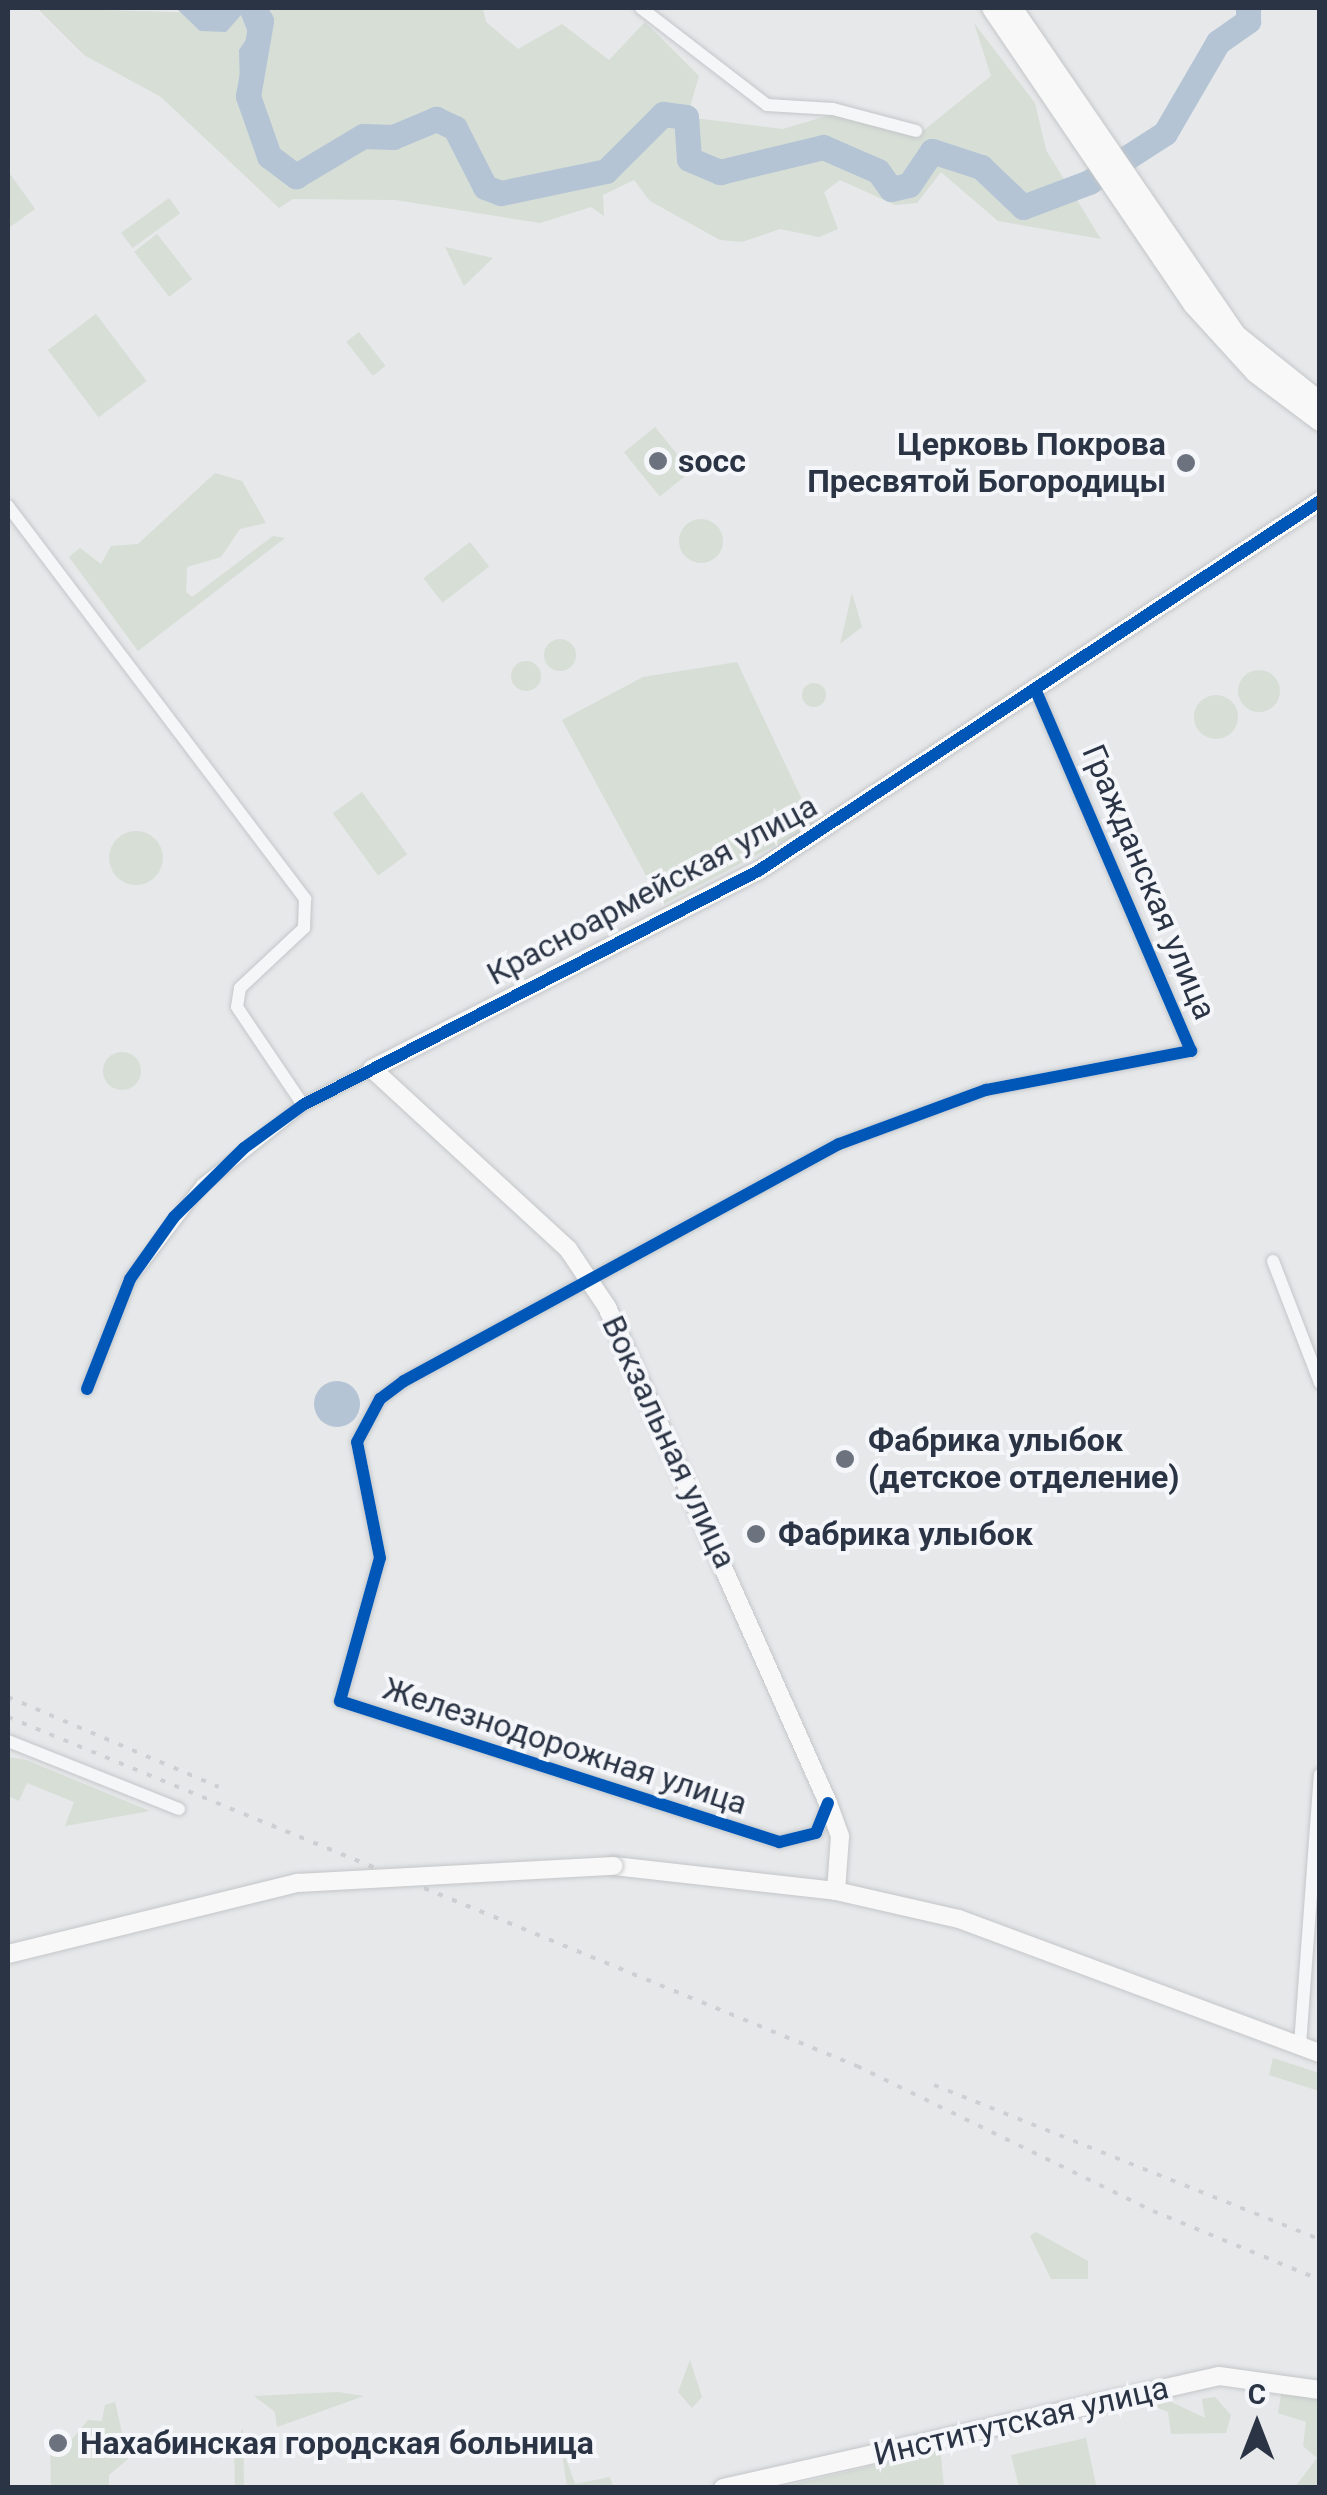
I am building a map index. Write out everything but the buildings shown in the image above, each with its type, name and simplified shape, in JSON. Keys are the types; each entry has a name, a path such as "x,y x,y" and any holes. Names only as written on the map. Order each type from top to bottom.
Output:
{"main road":[{"path":"992,8 1096,145"},
{"path":"1012,8 1225,344 1320,421"},
{"path":"1129,196 1236,336 1320,402"}],"street":[{"path":"640,8 767,104 834,109 916,131"},
{"name":"Красноармейская улица","path":"87,1390 130,1279 174,1216 227,1161 303,1106 758,871 1320,500"},
{"path":"8,506 305,899 304,928 240,988 237,1006 303,1106"},
{"name":"Гражданская улица","path":"590,1275 814,1156 935,1105 1191,1051 1036,691"},
{"name":"Вокзальная улица","path":"372,1069 590,1275 828,1803 840,1836 836,1891"},
{"path":"1273,1260 1320,1383"},
{"name":"Железнодорожная улица","path":"590,1275 404,1381 370,1416 357,1442 380,1558 340,1701 779,1842 816,1833 828,1803"},
{"path":"8,1741 180,1809"},
{"path":"1300,2045 1320,1775"},
{"path":"8,1954 297,1883 614,1866 836,1891 1091,1962 1320,2053"},
{"name":"Институтская улица","path":"723,2488 1219,2376 1320,2390"}],"shaded area":[{"path":"37,8 241,14 249,35 265,8 483,8 486,22 518,49 562,24 609,60 645,22 699,76 687,117 783,129 840,112 918,135 991,76 974,23 1035,103 1046,150 1101,239 998,221 941,172 917,203 895,205 840,180 824,192 838,229 819,237 780,229 742,242 720,240 650,201 634,180 603,195 604,216 591,207 540,223 396,200 293,199 279,208 161,97 84,55"},
{"path":"8,171 35,209 10,227 8,223"},
{"path":"169,198 180,213 132,248 121,233"},
{"path":"157,234 192,279 169,297 134,252"},
{"path":"445,247 493,258 464,286"},
{"path":"96,314 147,381 99,417 48,350"},
{"path":"359,332 385,366 373,376 346,342"},
{"name":"socc","path":"655,427 691,471 660,496 624,452"},
{"path":"215,473 242,481 266,523 240,529 221,557 187,567 186,592 192,597 273,536 285,538 138,651 69,557 80,548 101,564 111,546 138,544"},
{"path":"701,519 717,525 723,541 717,557 701,563 685,557 679,541 685,525"},
{"path":"470,542 489,566 443,603 424,578"},
{"path":"852,593 862,627 840,644"},
{"path":"560,639 571,644 576,655 571,666 560,671 549,666 544,655 549,644"},
{"path":"526,661 540,670 541,676 532,690 526,691 512,682 511,676 520,662"},
{"path":"737,662 814,825 662,905 562,720 643,677"},
{"path":"1259,670 1274,676 1280,691 1274,706 1259,712 1244,706 1238,691 1244,676"},
{"path":"814,683 823,686 823,704 814,707 805,704 802,695 805,686"},
{"path":"1216,695 1231,702 1238,717 1231,732 1216,739 1201,732 1194,717 1201,702"},
{"path":"362,792 407,854 378,875 333,813"},
{"path":"136,831 155,839 163,858 155,877 136,885 117,877 109,858 117,839"},
{"path":"122,1052 135,1058 141,1071 135,1084 122,1090 109,1084 103,1071 109,1058"},
{"path":"8,1757 26,1760 150,1811 65,1826 74,1802 27,1783 19,1801 8,1796"},
{"path":"1273,2058 1319,2073 1319,2091 1269,2075"},
{"path":"1036,2232 1088,2261 1088,2279 1051,2279 1030,2236"},
{"path":"690,2360 702,2397 692,2408 678,2392"},
{"path":"1282,2389 1319,2393 1319,2487 1295,2487 1317,2458 1303,2446 1306,2422 1278,2413"},
{"path":"337,2392 364,2396 277,2427 275,2412 254,2396"},
{"path":"1215,2397 1231,2415 1226,2433 1171,2434 1168,2412 1156,2407 1165,2399 1205,2418 1202,2399"},
{"path":"115,2402 128,2459 109,2475 109,2487 51,2487 50,2445 73,2438 88,2420 102,2421 105,2405"},
{"path":"243,2428 244,2487 235,2487 234,2447"},
{"path":"1086,2438 1096,2485 1019,2487 1011,2455"},
{"path":"561,2445 575,2484 610,2477 613,2487 567,2487"},
{"path":"940,2449 944,2487 782,2487 930,2452"}],"water":[{"path":"176,8 265,8 271,41 257,70 240,86 239,50 249,35 241,15 226,32 200,31"},
{"path":"337,1381 353,1388 360,1404 353,1420 337,1427 321,1420 314,1404 321,1388"}],"waterway":[{"path":"253,8 261,21 248,96 269,156 296,176 363,136 393,137 436,119 455,128 485,187 501,193 606,171 663,114 686,117 689,159 720,172 823,147 878,171 891,189 909,185 932,151 981,167 1023,207 1089,182 1165,133 1218,42 1248,21 1248,8"}],"railway":[{"path":"8,1697 219,1787"},
{"path":"8,1717 857,2066 1153,2211 1320,2280"},
{"path":"934,2085 1320,2239"}],"cycle path":[{"path":"87,1389 130,1279 174,1217 244,1148 303,1105 758,871 1320,501"},
{"path":"828,1803 816,1833 779,1842 340,1701 380,1558 357,1442 380,1399 404,1381 839,1144 986,1090 1191,1051 1036,691"}],"place":[{"name":"socc","path":"658,461"},
{"name":"Церковь Покрова Пресвятой Богородицы","path":"1186,463"},
{"name":"Фабрика улыбок (детское отделение)","path":"845,1459"},
{"name":"Фабрика улыбок","path":"756,1534"},
{"name":"Нахабинская городская больница","path":"58,2443"}]}
